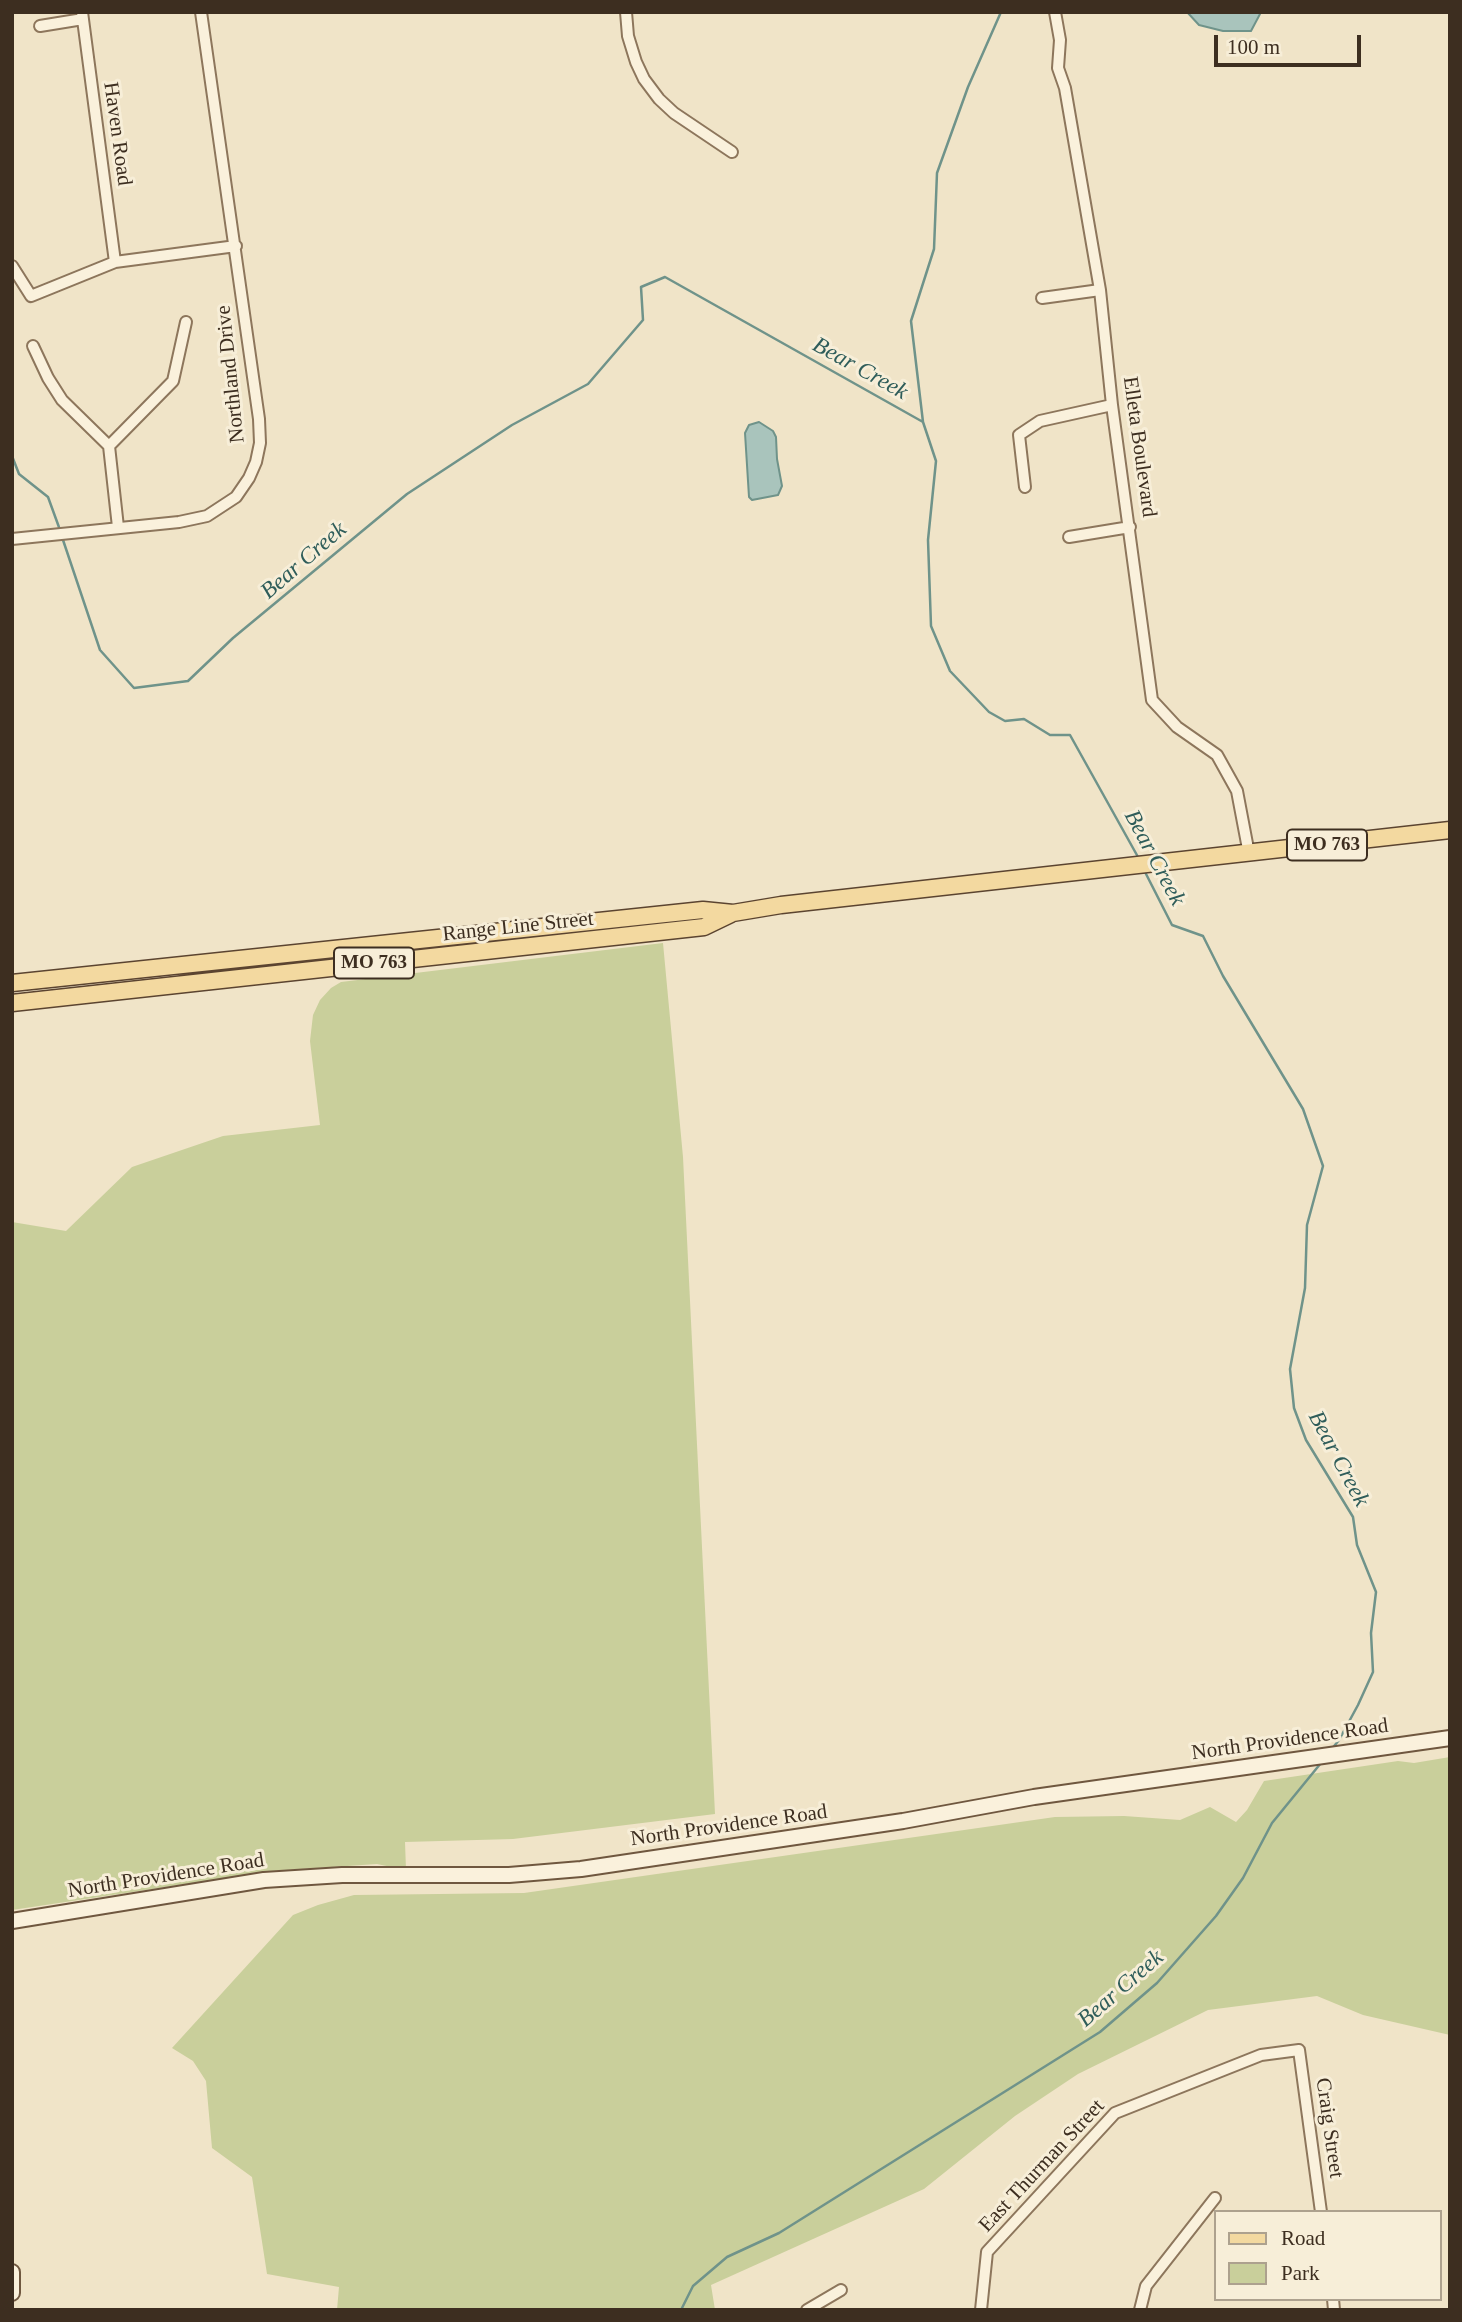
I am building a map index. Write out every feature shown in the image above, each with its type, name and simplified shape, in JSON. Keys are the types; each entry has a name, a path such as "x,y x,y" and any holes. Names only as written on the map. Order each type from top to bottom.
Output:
{"main road":[{"name":"Range Line Street","path":"12,983 703,910 733,913 781,905 1450,830"},
{"name":"Range Line Street","path":"12,1003 704,928 733,913"},
{"path":"292,972 325,957 419,947 429,939"},
{"path":"141,989 167,976 258,965 282,954"}],"street":[{"name":"Northland Drive","path":"12,539 179,522 207,516 236,497 253,470 260,443 259,419 201,12"},
{"path":"626,12 631,47 644,79 674,113 732,152"},
{"name":"Elleta Boulevard","path":"1055,12 1060,40 1058,68 1065,88 1100,290 1112,405 1152,699 1177,727 1217,755 1237,791 1249,854"},
{"path":"40,26 82,16"},
{"name":"Haven Road","path":"82,16 115,261"},
{"path":"12,266 31,296 115,261 236,246"},
{"path":"1042,298 1100,290"},
{"path":"108,446 173,381 186,323"},
{"path":"33,346 62,400 108,446 118,527"},
{"path":"1025,487 1018,436 1040,421 1112,405"},
{"path":"1069,537 1130,527"},
{"name":"North Providence Road","path":"12,1921 264,1880 342,1875 509,1875 581,1869 890,1824 1034,1797 1450,1738"},
{"name":"Craig Street","path":"1299,2049 1321,2210"},
{"name":"East Thurman Street","path":"981,2310 987,2252 1115,2113 1261,2054 1299,2049"},
{"path":"1140,2310 1146,2286 1215,2198"},
{"path":"12,2272 12,2293"},
{"path":"807,2310 841,2290"}],"green space":[{"path":"663,943 683,1157 715,1814 513,1839 405,1842 406,1870 377,1864 273,1871 12,1910 12,1222 66,1231 132,1167 223,1136 320,1125 310,1041 313,1015 320,1000 341,982"},
{"path":"1450,1757 1450,2035 1363,2015 1317,1996 1208,2010 1078,2074 1015,2116 924,2189 711,2285 715,2310 337,2310 339,2287 267,2274 252,2177 212,2148 206,2081 193,2061 172,2048 293,1915 354,1895 524,1893 1055,1817 1124,1816 1180,1820 1210,1807 1236,1822 1247,1810 1264,1781 1398,1761 1414,1763"}],"water":[{"path":"1187,12 1260,14 1251,31 1223,31 1199,25"},
{"path":"759,422 773,431 776,437 782,486 778,495 752,500 749,497 745,433 749,425"}],"waterway":[{"path":"923,422 911,321 934,249 937,173 968,87 1001,12"},
{"name":"Bear Creek","path":"62,537 100,650 134,688 188,681 233,638 407,494 512,425 588,384 643,320 641,287 665,277 923,422 936,461 928,540 931,626 950,671 989,712 1005,721 1024,719 1050,735 1070,735 1138,857"},
{"name":"Bear Creek","path":"12,456 19,474 48,497 60,530"},
{"name":"Bear Creek","path":"1144,870 1172,925 1203,936 1223,976 1303,1109 1323,1166 1307,1225 1305,1288 1290,1369 1294,1408 1306,1440 1353,1517 1357,1545 1376,1592 1371,1633 1373,1672 1358,1705 1331,1750"},
{"name":"Bear Creek","path":"681,2310 693,2286 727,2257 779,2233 1100,2032 1157,1983 1216,1916 1243,1878 1272,1823 1321,1763"}]}
